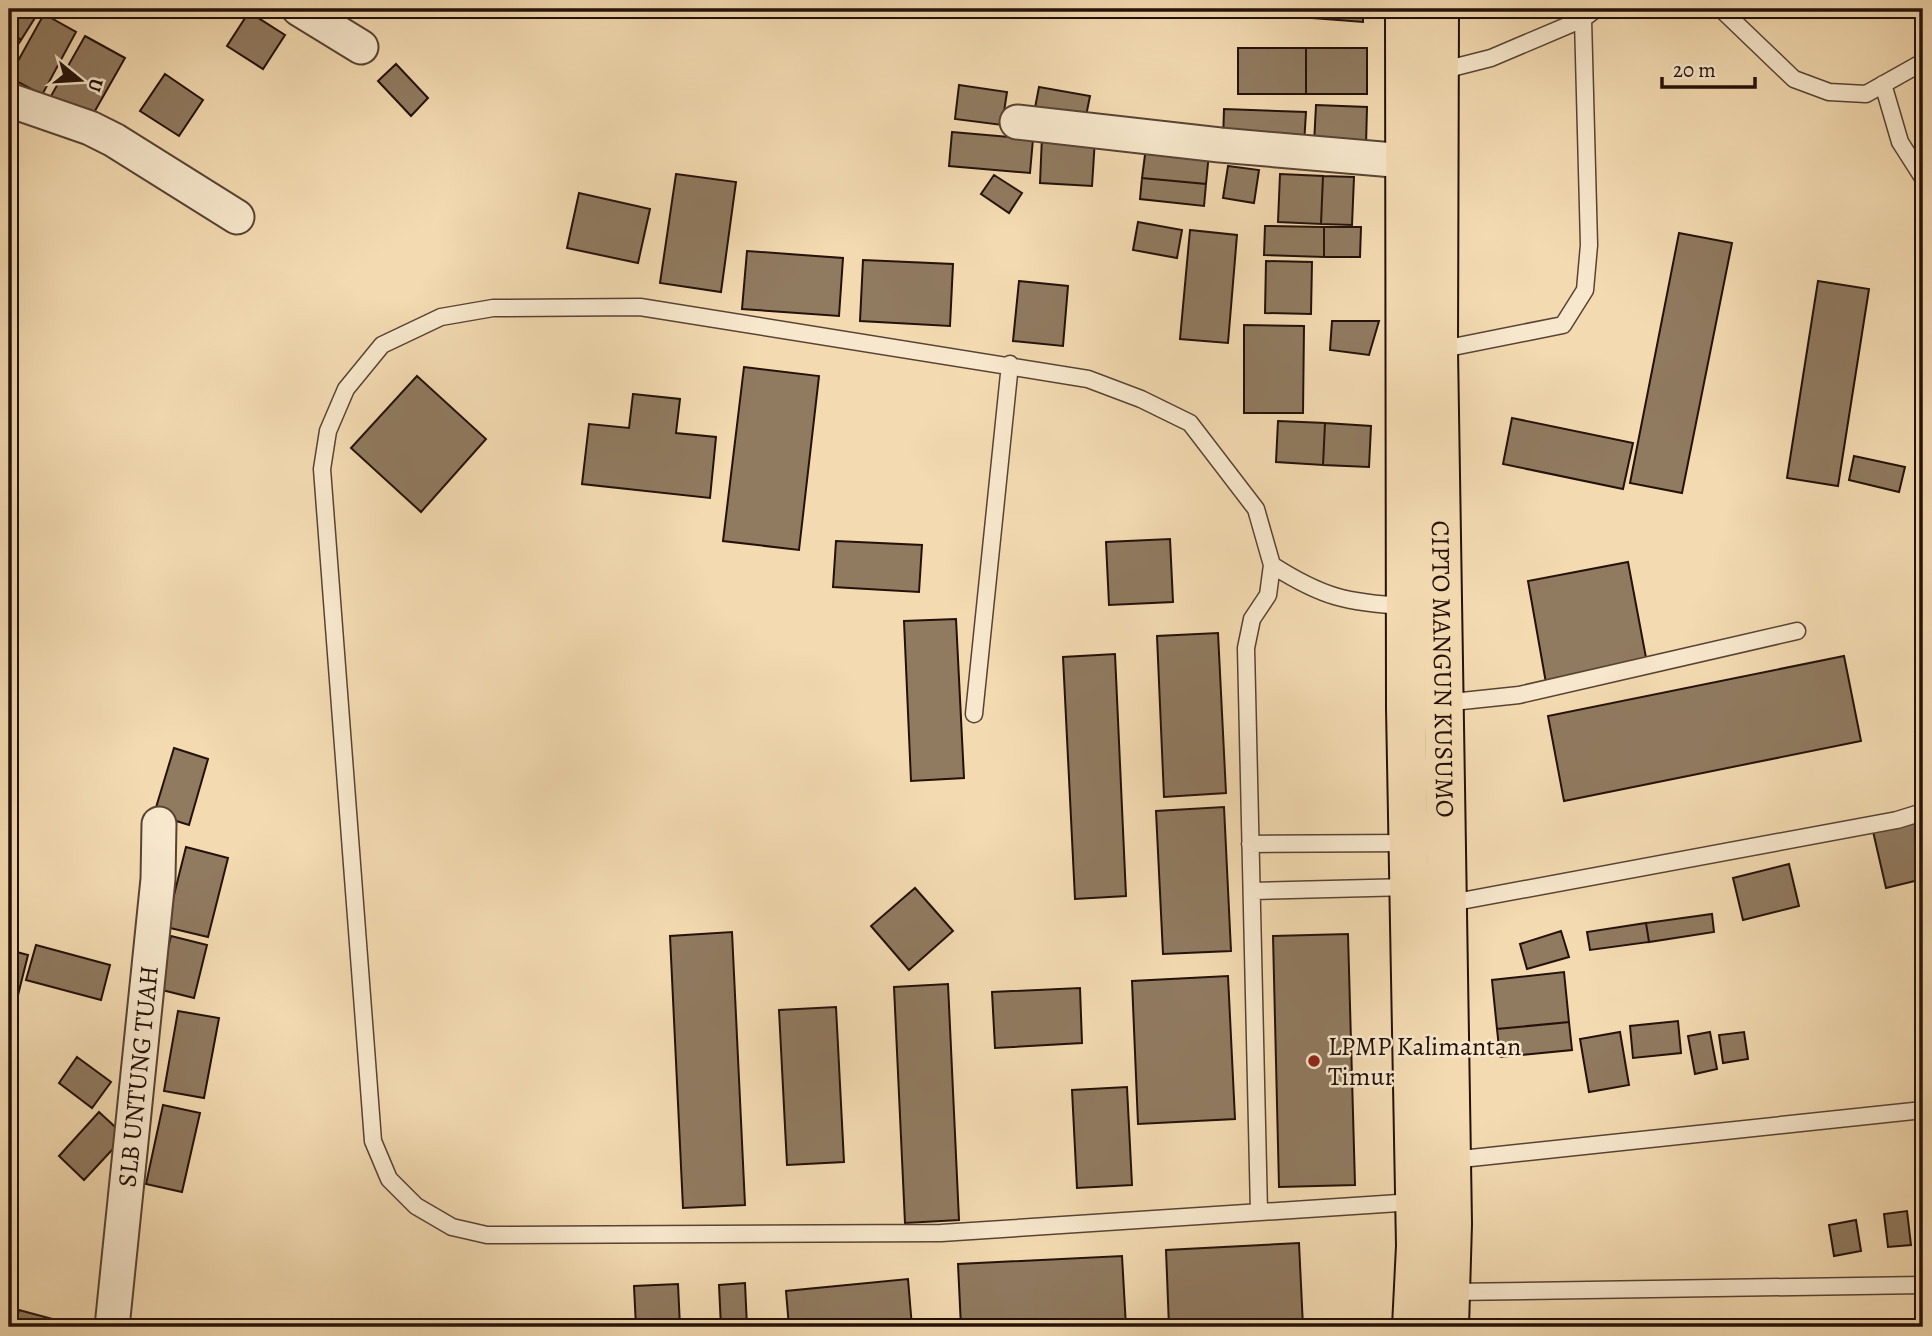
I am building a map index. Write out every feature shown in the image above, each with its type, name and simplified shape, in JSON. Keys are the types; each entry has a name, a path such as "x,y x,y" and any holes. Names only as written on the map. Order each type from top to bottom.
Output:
{"highway":[{"name":"CIPTO MANGUN KUSUMO","path":"1405,9 1422,77 1438,350 1406,606 1416,1246 1412,1327"},
{"name":"CIPTO MANGUN KUSUMO","path":"1440,9 1422,77 1405,161 1423,473 1442,703 1450,1309"}],"street":[{"path":"299,9 362,47"},
{"path":"9,100 90,128 114,140 236,217"},
{"path":"1017,122 1220,145 1405,161"},
{"name":"SLB UNTUNG TUAH","path":"112,1327 158,878 159,824"}],"lane":[{"path":"1721,9 1794,79 1829,92 1866,94 1923,62"},
{"path":"1422,77 1491,58 1590,14 1589,245 1585,290 1563,325 1438,350"},
{"path":"1883,84 1900,142 1923,178"},
{"path":"1259,1212 1247,648 1252,619 1268,595 1272,565 1256,509 1190,424 1141,399 1088,379 1010,364 640,307 494,308 441,317 382,345 346,389 328,431 322,469 373,1141 389,1179 416,1206 452,1227 486,1235 941,1233 1414,1202"},
{"path":"974,714 1010,364"},
{"path":"1272,565 1306,587 1339,600 1406,606"},
{"path":"1442,703 1519,695 1797,631"},
{"path":"1445,904 1630,872 1897,820 1923,812"},
{"path":"1250,844 1409,843"},
{"path":"1254,891 1410,887"},
{"path":"1449,1160 1923,1110"},
{"path":"1450,1309 1923,1285"}],"building":[{"path":"9,9 32,9 38,13 21,40 9,31"},
{"path":"1314,9 1363,9 1363,22 1313,18"},
{"path":"249,12 285,35 263,69 227,46"},
{"path":"44,14 76,32 42,95 9,77"},
{"path":"9,31 21,40 9,58"},
{"path":"85,36 125,58 87,125 47,103"},
{"path":"1238,48 1306,48 1306,94 1238,94"},
{"path":"1306,48 1367,48 1367,94 1306,94"},
{"path":"396,64 428,98 411,116 378,81"},
{"path":"165,74 203,100 179,136 140,111"},
{"path":"959,85 1007,92 1002,125 955,119"},
{"path":"1039,87 1090,96 1085,121 1034,113"},
{"path":"1316,105 1367,107 1366,146 1314,144"},
{"path":"1224,109 1306,112 1304,144 1223,141"},
{"path":"952,132 1033,139 1030,173 949,166"},
{"path":"1042,136 1095,139 1092,186 1040,183"},
{"path":"1146,147 1209,153 1206,184 1142,178"},
{"path":"1228,166 1259,170 1254,203 1223,198"},
{"path":"676,174 736,182 721,292 660,283"},
{"path":"1280,174 1323,176 1321,224 1278,222"},
{"path":"994,175 1022,193 1009,213 981,194"},
{"path":"1323,176 1354,177 1352,225 1321,224"},
{"path":"1142,178 1206,184 1204,206 1140,199"},
{"path":"579,193 650,209 638,263 567,248"},
{"path":"1138,222 1182,230 1177,258 1133,250"},
{"path":"1265,226 1324,227 1324,257 1264,255"},
{"path":"1324,227 1361,227 1360,257 1324,257"},
{"path":"1190,230 1237,235 1228,343 1180,339"},
{"path":"1679,233 1732,243 1682,493 1630,483"},
{"path":"747,251 843,258 839,316 742,309"},
{"path":"863,260 953,264 950,326 860,321"},
{"path":"1266,261 1312,262 1311,314 1265,313"},
{"path":"1019,281 1068,286 1063,346 1013,341"},
{"path":"1818,281 1869,289 1838,486 1787,478"},
{"path":"1332,321 1379,321 1369,355 1330,350"},
{"path":"1244,325 1304,326 1303,413 1244,413"},
{"path":"744,367 819,376 799,550 723,541"},
{"path":"417,376 486,439 421,512 351,448"},
{"path":"633,394 680,399 676,433 716,437 710,498 582,484 589,424 629,428"},
{"path":"1512,418 1633,443 1623,489 1503,464"},
{"path":"1278,421 1325,423 1323,465 1276,462"},
{"path":"1325,423 1371,426 1369,467 1323,465"},
{"path":"1854,456 1905,467 1899,492 1849,480"},
{"path":"1170,539 1173,602 1109,605 1106,542"},
{"path":"836,541 922,545 919,592 833,587"},
{"path":"1628,562 1647,663 1546,683 1528,581"},
{"path":"956,619 964,778 911,781 904,621"},
{"path":"1218,633 1226,793 1164,797 1157,636"},
{"path":"1115,654 1126,896 1075,899 1063,657"},
{"path":"1844,656 1861,741 1564,801 1548,716"},
{"path":"1923,730 1923,770 1915,732"},
{"path":"174,748 208,759 189,825 154,814"},
{"path":"1224,807 1231,951 1163,954 1156,811"},
{"path":"1923,815 1923,879 1886,888 1872,827"},
{"path":"186,847 228,858 208,937 166,927"},
{"path":"1789,864 1799,906 1743,920 1733,878"},
{"path":"915,888 953,931 909,970 871,926"},
{"path":"1712,914 1714,932 1649,942 1646,923"},
{"path":"1646,923 1649,942 1590,950 1587,932"},
{"path":"1561,931 1569,957 1527,969 1520,944"},
{"path":"732,932 745,1205 683,1208 670,936"},
{"name":"LPMP Kalimantan Timur","path":"1348,934 1355,1185 1279,1187 1273,936"},
{"path":"171,936 207,945 194,998 158,989"},
{"path":"36,945 110,965 101,1000 26,980"},
{"path":"9,950 28,955 18,995 9,993"},
{"path":"1564,972 1569,1022 1497,1029 1492,980"},
{"path":"1228,976 1235,1119 1138,1124 1132,981"},
{"path":"948,984 959,1220 905,1223 894,987"},
{"path":"1080,988 1082,1043 995,1048 992,992"},
{"path":"836,1007 844,1162 787,1165 779,1010"},
{"path":"178,1011 219,1018 204,1098 164,1091"},
{"path":"1678,1021 1681,1053 1633,1058 1630,1026"},
{"path":"1569,1022 1572,1050 1500,1057 1497,1029"},
{"path":"1620,1032 1629,1085 1589,1092 1580,1039"},
{"path":"1710,1032 1717,1069 1695,1074 1688,1036"},
{"path":"1744,1032 1748,1059 1723,1063 1719,1035"},
{"path":"77,1057 111,1082 92,1108 59,1083"},
{"path":"1127,1087 1132,1185 1077,1188 1072,1090"},
{"path":"163,1105 200,1113 182,1192 146,1184"},
{"path":"99,1112 125,1136 84,1180 59,1156"},
{"path":"1923,1193 1923,1235 1917,1194"},
{"path":"1907,1211 1911,1245 1888,1247 1884,1214"},
{"path":"1856,1220 1861,1251 1834,1256 1829,1225"},
{"path":"1299,1243 1303,1327 1169,1327 1166,1250"},
{"path":"1122,1256 1126,1327 961,1327 958,1264"},
{"path":"908,1279 912,1327 789,1327 786,1291"},
{"path":"745,1283 747,1327 721,1327 719,1285"},
{"path":"678,1284 680,1327 636,1327 634,1286"},
{"path":"19,1310 82,1327 14,1327"}],"place":[{"name":"LPMP Kalimantan Timur","path":"1314,1061"}]}
